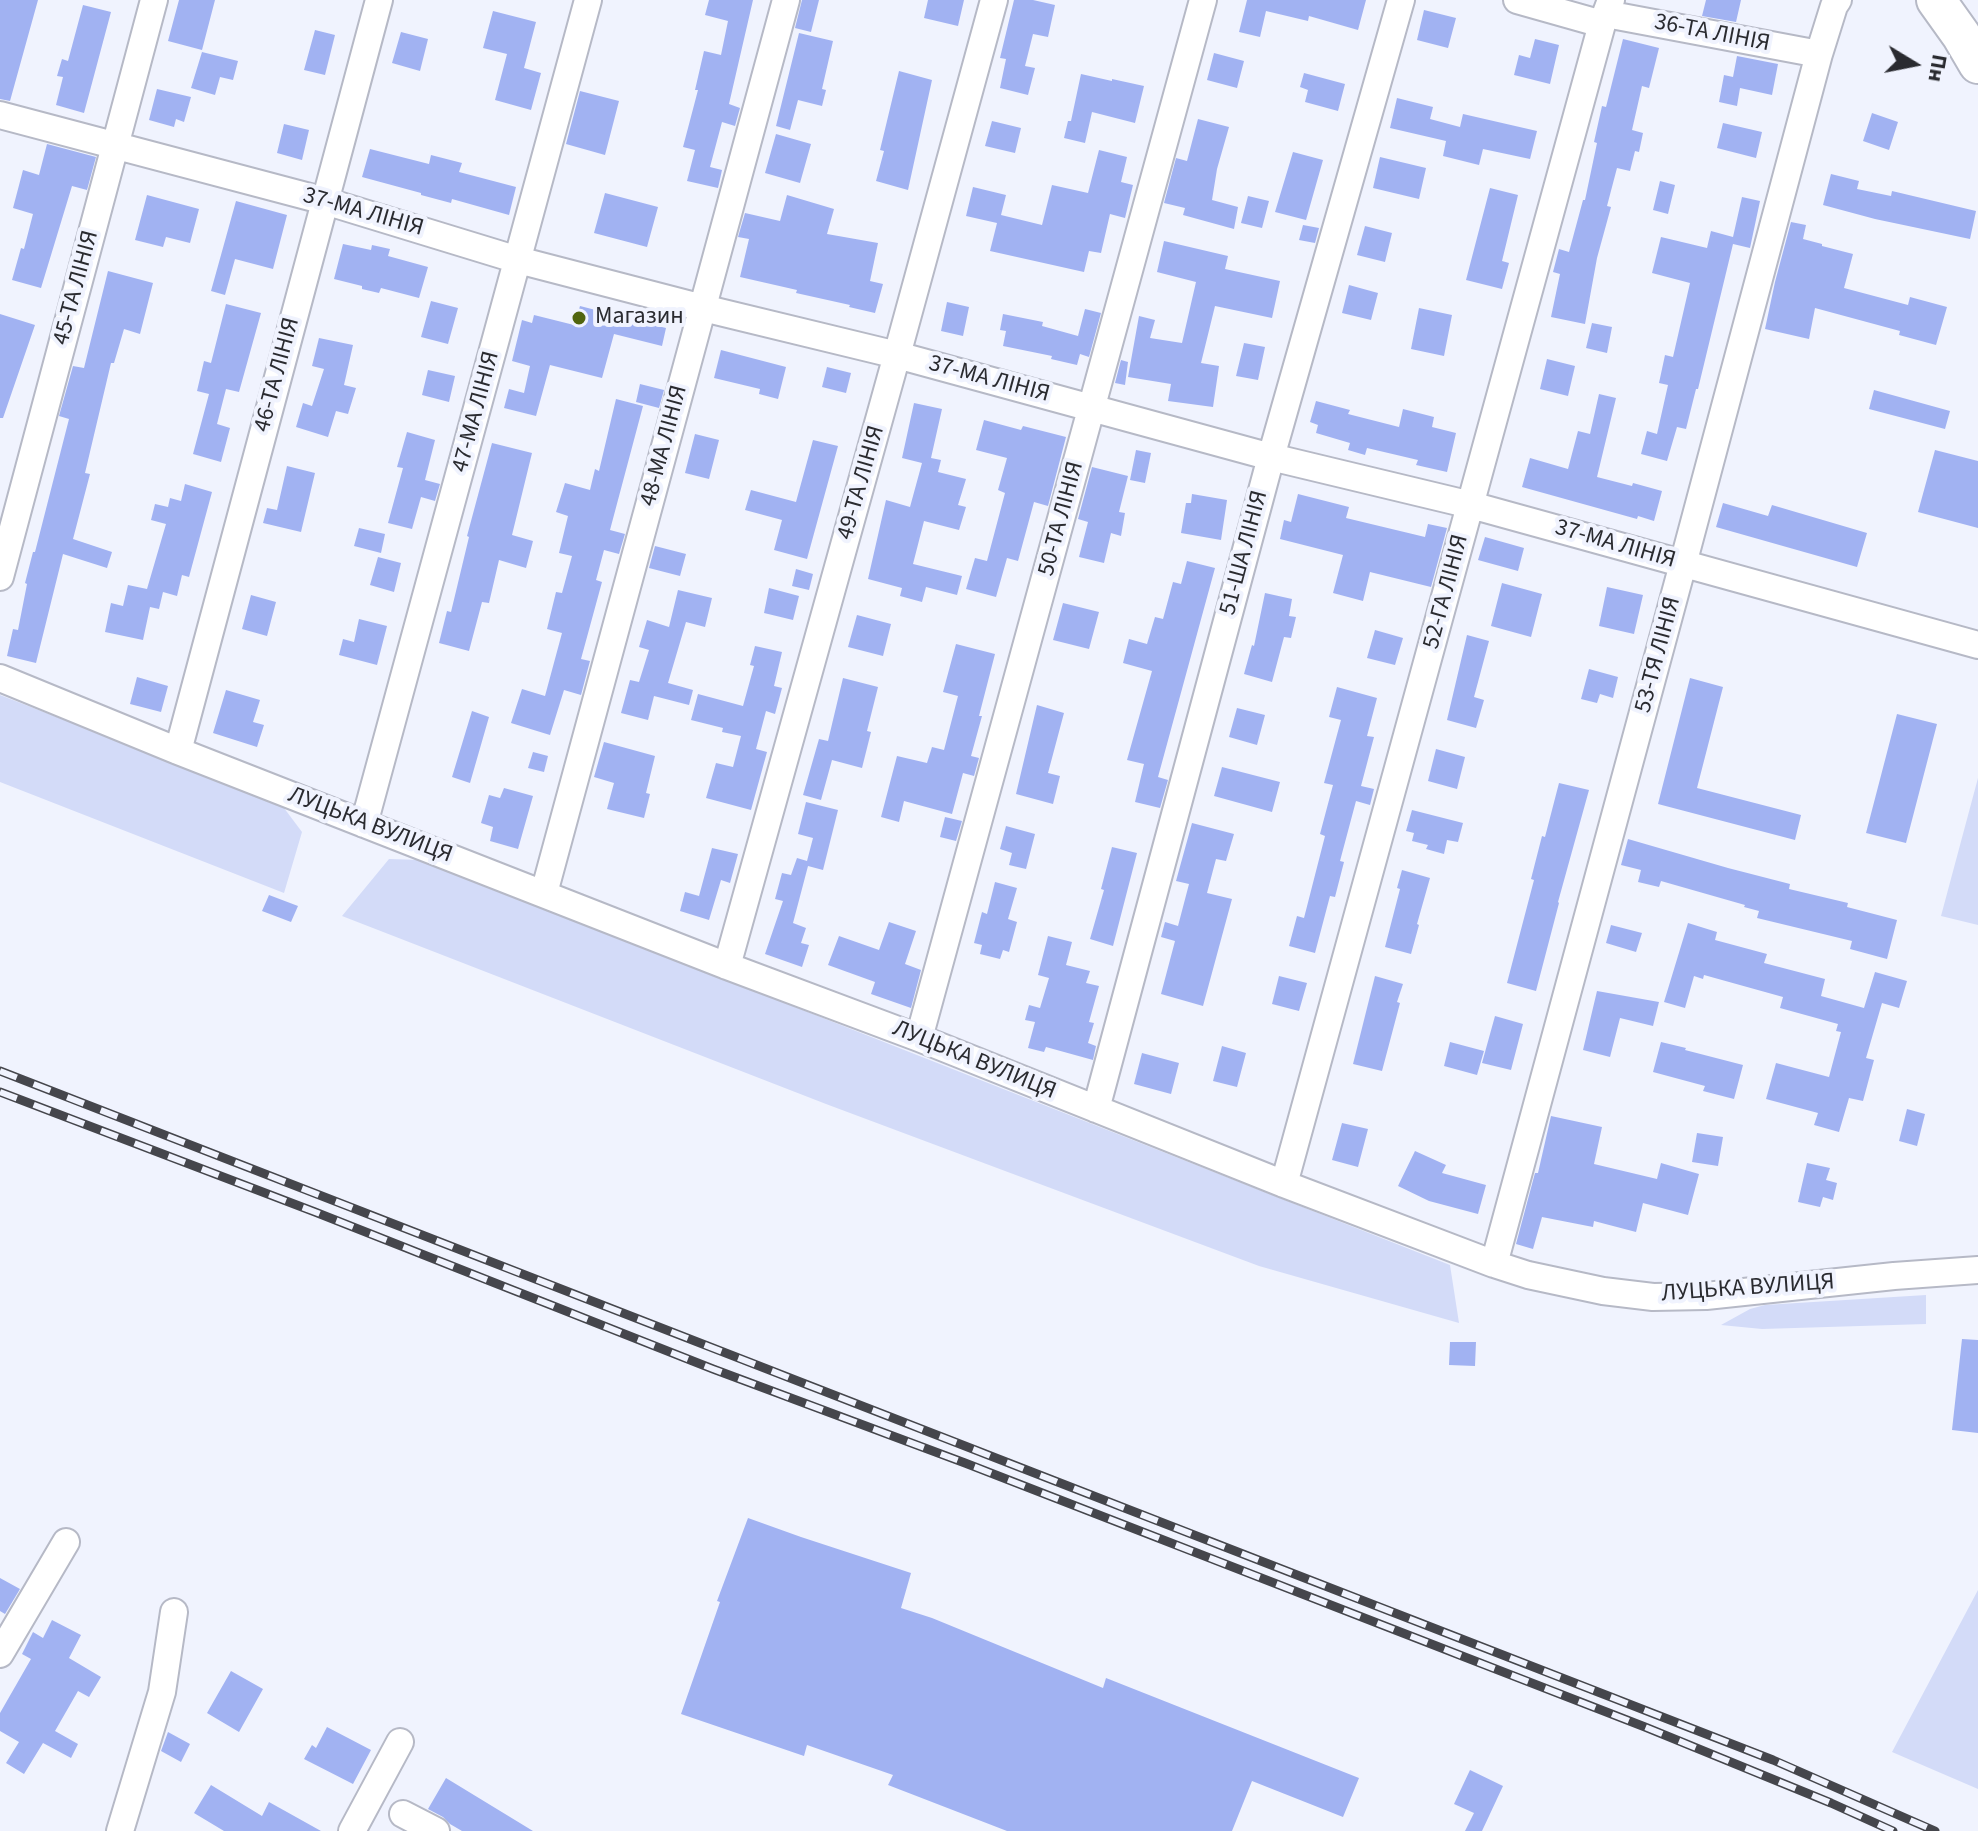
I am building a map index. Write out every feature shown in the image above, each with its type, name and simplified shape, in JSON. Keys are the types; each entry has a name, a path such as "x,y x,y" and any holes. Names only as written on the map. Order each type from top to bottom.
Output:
{"highway":[{"path":"1936,0 1978,64"}],"street":[{"name":"45-ТА ЛІНІЯ","path":"0,577 154,0"},
{"name":"46-ТА ЛІНІЯ","path":"178,751 379,0"},
{"name":"47-МА ЛІНІЯ","path":"364,824 588,0"},
{"name":"48-МА ЛІНІЯ","path":"544,893 786,0"},
{"name":"49-ТА ЛІНІЯ","path":"727,966 994,0"},
{"name":"50-ТА ЛІНІЯ","path":"919,1038 1203,0"},
{"name":"51-ША ЛІНІЯ","path":"1096,1109 1271,457 1401,0"},
{"name":"36-ТА ЛІНІЯ","path":"1517,0 1607,12 1819,54"},
{"name":"53-ТЯ ЛІНІЯ","path":"1494,1264 1819,54 1838,0"},
{"name":"52-ГА ЛІНІЯ","path":"1284,1184 1607,12"},
{"name":"37-МА ЛІНІЯ","path":"0,115 325,201 518,260 897,355 1271,457 1471,505 1978,645"},
{"name":"ЛУЦЬКА ВУЛИЦЯ","path":"0,678 178,751 919,1038 1284,1184 1528,1275 1653,1297 1706,1296 1978,1270"},
{"path":"0,1654 66,1542"},
{"path":"120,1831 162,1692 174,1612"},
{"path":"352,1831 400,1742"},
{"path":"403,1814 436,1831"}],"shaded area":[{"path":"0,695 281,804 302,832 284,893 0,782"},
{"path":"1978,778 1978,925 1941,916"},
{"path":"389,859 422,860 1450,1265 1459,1323 1259,1266 826,1104 342,916"},
{"path":"1926,1295 1926,1324 1762,1329 1721,1325 1750,1309 1765,1305"},
{"path":"1978,1590 1978,1789 1892,1752"}],"building":[{"path":"0,0 38,0 10,101 0,99"},
{"path":"179,0 215,0 202,50 168,41"},
{"path":"709,0 753,0 729,104 740,108 735,126 722,122 710,167 722,170 718,188 687,181 695,150 683,147 698,90 695,90 704,51 721,55 728,21 705,15"},
{"path":"802,0 819,0 811,32 795,28"},
{"path":"928,0 964,0 958,26 924,18"},
{"path":"1014,0 1055,5 1048,37 1033,34 1025,66 1035,68 1028,95 1000,88 1006,59 1000,58"},
{"path":"1247,0 1366,0 1358,30 1309,16 1308,21 1266,11 1260,37 1239,32"},
{"path":"1706,0 1741,0 1736,22 1702,16"},
{"path":"83,5 111,12 84,113 56,105 63,77 57,76 62,59 68,61"},
{"path":"1424,10 1456,18 1448,48 1417,40"},
{"path":"493,11 536,22 524,68 541,73 531,110 495,100 507,54 483,48"},
{"path":"315,30 335,35 325,75 304,70"},
{"path":"401,32 428,39 420,71 392,63"},
{"path":"799,33 833,41 822,89 826,90 822,106 798,100 790,130 776,126"},
{"path":"1535,39 1559,45 1550,84 1514,75 1519,55 1530,58"},
{"path":"1623,39 1659,48 1649,88 1642,86 1632,130 1643,133 1639,152 1635,151 1630,171 1617,168 1585,324 1551,317 1560,274 1553,272 1559,249 1569,252 1585,200 1602,106 1606,107"},
{"path":"202,52 238,61 233,80 220,77 215,95 191,88"},
{"path":"1214,53 1244,61 1237,88 1207,80"},
{"path":"1737,56 1778,64 1772,95 1740,88 1737,106 1719,102 1724,75 1733,77"},
{"path":"899,71 932,80 908,190 876,181 884,151 880,150"},
{"path":"1304,73 1345,84 1338,111 1305,102 1308,90 1300,87"},
{"path":"1081,74 1144,86 1135,123 1092,112 1085,143 1064,138 1068,121 1071,121"},
{"path":"157,89 191,97 184,122 176,119 174,127 149,120"},
{"path":"580,91 619,101 605,155 566,144"},
{"path":"1397,98 1433,107 1430,119 1460,127 1463,114 1537,131 1530,159 1483,149 1479,165 1443,156 1446,141 1390,128"},
{"path":"1872,113 1898,122 1889,150 1863,141"},
{"path":"1198,119 1229,127 1212,200 1238,207 1234,229 1183,215 1185,208 1164,203 1176,158 1187,161"},
{"path":"992,121 1021,128 1015,153 985,146"},
{"path":"1723,123 1762,132 1756,158 1717,148"},
{"path":"284,124 309,130 302,160 277,153"},
{"path":"776,134 811,144 800,183 765,173"},
{"path":"47,144 96,157 87,190 72,186 41,288 12,280 33,214 13,208 23,170 39,175"},
{"path":"370,149 429,164 431,155 462,163 459,172 516,187 509,215 452,199 451,203 362,177"},
{"path":"1099,150 1127,157 1121,182 1133,185 1125,218 1110,214 1101,253 1089,251 1084,272 990,251 997,223 966,216 973,187 1006,195 1001,215 1042,225 1052,185 1088,193"},
{"path":"1293,152 1323,160 1306,220 1275,212"},
{"path":"1380,157 1426,168 1419,199 1373,188"},
{"path":"1831,174 1859,181 1857,189 1891,196 1892,191 1976,211 1970,239 1823,205"},
{"path":"1660,181 1675,185 1668,214 1653,210"},
{"path":"1490,188 1518,195 1502,261 1509,263 1502,289 1466,280"},
{"path":"605,193 658,207 647,247 594,233"},
{"path":"147,195 199,209 190,243 166,237 163,247 135,240"},
{"path":"787,195 834,209 827,234 878,243 870,281 883,284 875,313 740,277 749,239 738,237 745,213 780,221"},
{"path":"1248,196 1269,201 1262,228 1241,223"},
{"path":"1742,197 1760,201 1750,248 1733,244 1686,429 1677,427 1667,461 1641,454 1647,431 1657,434 1668,385 1659,383 1665,355 1673,357 1690,283 1652,273 1661,237 1707,248 1711,231 1733,237"},
{"path":"236,201 287,215 273,269 235,259 225,295 211,291"},
{"path":"1791,222 1806,225 1803,239 1853,254 1844,288 1908,305 1910,297 1947,307 1936,345 1899,335 1900,331 1815,308 1809,339 1765,329"},
{"path":"1303,225 1319,228 1315,243 1299,240"},
{"path":"1365,226 1392,233 1385,262 1357,255"},
{"path":"1164,241 1228,256 1225,269 1280,281 1272,318 1215,306 1201,363 1219,366 1213,407 1168,401 1171,384 1128,377 1139,316 1155,320 1150,338 1182,343 1196,282 1157,272"},
{"path":"343,244 371,250 372,245 390,249 388,256 428,267 419,298 381,288 379,293 334,279"},
{"path":"108,271 153,283 140,334 124,329 114,363 111,363 85,473 90,474 73,539 112,552 107,568 63,554 36,663 7,656 13,629 18,630 25,583 69,419 59,416 73,366 84,368"},
{"path":"1349,285 1378,293 1371,320 1342,313"},
{"path":"431,301 458,308 448,344 421,337"},
{"path":"947,302 969,307 963,336 941,331"},
{"path":"226,304 261,313 239,392 226,389 217,424 230,428 221,462 193,454 209,394 197,391 204,361 211,363"},
{"path":"580,306 666,328 662,346 614,334 602,378 550,365 536,416 504,408 509,389 524,393 530,366 512,361 522,320 532,323 534,315 574,325"},
{"path":"1419,308 1452,315 1444,356 1411,349"},
{"path":"1085,309 1101,313 1089,357 1080,354 1077,365 1051,359 1052,356 1003,346 1006,331 1000,330 1003,314 1043,322 1042,326 1078,336"},
{"path":"0,314 35,325 3,418 0,418"},
{"path":"1592,323 1612,327 1607,353 1586,348"},
{"path":"319,338 353,345 344,385 356,388 348,414 336,411 328,437 296,427 303,403 312,406 324,369 312,366"},
{"path":"1244,343 1265,347 1258,380 1236,376"},
{"path":"721,350 786,367 778,399 759,394 760,389 714,378"},
{"path":"1547,359 1575,366 1568,396 1540,389"},
{"path":"1121,360 1128,362 1125,385 1115,383"},
{"path":"827,367 851,373 846,393 822,387"},
{"path":"428,370 455,376 449,402 422,395"},
{"path":"640,384 664,390 659,408 636,402"},
{"path":"1874,390 1950,411 1945,429 1869,409"},
{"path":"1599,394 1616,398 1597,477 1662,491 1654,521 1522,487 1530,458 1568,469 1578,431 1590,434"},
{"path":"616,399 643,406 610,530 625,534 619,554 604,550 596,580 602,582 581,659 590,661 581,695 564,690 550,735 511,723 522,689 545,696 562,633 547,629 556,592 562,593 572,556 559,553 568,516 556,512 565,483 590,490 595,469 599,471"},
{"path":"1316,401 1350,410 1348,414 1399,427 1403,409 1434,417 1432,427 1456,433 1447,472 1416,465 1418,460 1367,448 1365,455 1348,450 1350,443 1316,433 1318,425 1310,422"},
{"path":"914,403 942,409 931,458 941,460 938,472 966,479 958,505 966,507 959,530 924,521 913,564 962,576 957,595 926,587 922,602 900,596 902,588 868,579 886,500 910,507 922,463 902,458"},
{"path":"984,420 1066,437 1048,506 1034,502 1018,561 1007,558 996,597 966,589 975,558 987,561 1005,493 998,490 1007,458 976,450"},
{"path":"407,432 435,440 425,480 440,484 435,501 421,497 412,529 388,523 403,468 397,467"},
{"path":"695,434 719,440 709,479 685,473"},
{"path":"813,440 838,446 807,559 774,550 782,520 745,510 751,490 796,502"},
{"path":"492,443 532,453 512,535 533,541 526,568 499,560 489,603 482,602 469,651 439,643 447,611 451,612"},
{"path":"1136,450 1151,453 1145,483 1130,480"},
{"path":"1935,450 1978,461 1978,528 1918,512"},
{"path":"287,466 315,473 301,532 263,523 267,508 277,510"},
{"path":"1092,467 1128,476 1119,512 1125,513 1121,536 1111,533 1104,563 1079,557 1088,522 1078,519"},
{"path":"185,484 212,492 189,577 182,575 177,596 163,592 159,609 150,607 143,640 105,632 111,603 123,606 128,585 147,589 166,524 151,520 155,504 168,507 170,498 181,501"},
{"path":"1192,494 1227,500 1221,540 1181,533 1186,503 1191,503"},
{"path":"1298,494 1349,507 1346,518 1425,537 1428,524 1447,528 1431,587 1370,572 1363,601 1333,593 1343,555 1280,539 1284,520 1291,522"},
{"path":"1723,503 1768,516 1772,505 1867,533 1857,567 1716,527"},
{"path":"359,528 385,534 381,553 354,546"},
{"path":"1485,537 1524,548 1518,571 1478,560"},
{"path":"655,546 686,554 680,576 649,568"},
{"path":"378,557 401,563 394,592 370,585"},
{"path":"1187,561 1215,568 1158,777 1168,780 1160,808 1135,802 1144,764 1127,760 1152,671 1123,663 1129,639 1147,644 1155,617 1163,619 1173,582 1181,584"},
{"path":"796,569 813,574 809,590 792,586"},
{"path":"1502,583 1542,594 1531,637 1491,626"},
{"path":"1607,587 1643,595 1634,634 1599,626"},
{"path":"769,588 799,596 793,620 764,613"},
{"path":"678,590 712,598 705,627 686,622 668,683 693,690 689,705 654,696 648,720 621,713 630,680 639,682 649,650 639,647 647,620 669,627"},
{"path":"1265,593 1292,599 1289,616 1296,617 1291,638 1284,637 1272,682 1244,674 1254,646"},
{"path":"251,595 276,602 267,636 242,629"},
{"path":"1063,603 1099,612 1089,649 1053,640"},
{"path":"857,615 891,624 883,656 848,647"},
{"path":"359,619 387,626 377,665 339,655 343,639 354,642"},
{"path":"1375,630 1403,638 1395,665 1367,658"},
{"path":"1467,635 1489,641 1474,697 1484,700 1476,728 1447,720"},
{"path":"956,644 995,654 971,756 979,758 974,776 963,773 952,814 904,801 899,822 881,817 897,756 927,763 932,747 944,750 958,696 943,692"},
{"path":"755,646 782,652 774,686 782,688 775,714 766,711 756,749 767,752 751,810 706,798 716,763 733,767 741,736 691,720 698,694 743,706 754,666 750,665"},
{"path":"1589,669 1618,677 1613,698 1600,694 1597,703 1581,699"},
{"path":"137,677 168,686 161,712 130,704"},
{"path":"843,678 878,687 867,731 871,732 862,768 832,760 821,800 803,795 819,739 828,741"},
{"path":"1690,678 1723,687 1697,788 1801,815 1795,840 1658,804"},
{"path":"1337,687 1377,698 1367,736 1374,737 1361,786 1374,789 1370,805 1356,801 1340,861 1344,862 1335,897 1330,896 1315,953 1289,946 1297,916 1304,918 1325,836 1320,834 1333,785 1324,783 1341,720 1329,717"},
{"path":"226,690 260,700 253,722 264,725 257,747 213,733"},
{"path":"1037,705 1064,713 1048,773 1060,776 1053,804 1016,794"},
{"path":"1237,708 1265,715 1257,745 1229,737"},
{"path":"472,711 489,717 470,783 452,777"},
{"path":"1897,714 1937,724 1906,843 1866,833"},
{"path":"604,742 655,756 644,818 607,809 614,783 594,777"},
{"path":"1436,749 1465,757 1457,789 1428,781"},
{"path":"533,752 548,756 544,772 528,768"},
{"path":"1222,767 1280,782 1272,812 1214,796"},
{"path":"1559,783 1589,790 1536,991 1507,983 1534,880 1531,879 1542,836 1545,837"},
{"path":"504,788 533,796 518,849 490,841 493,827 481,823 489,795 500,798"},
{"path":"806,802 838,810 823,870 808,866 793,923 806,928 801,943 809,945 802,967 765,954 783,901 775,899 782,873 791,875 797,858 807,861 813,838 798,834"},
{"path":"1412,810 1463,823 1458,842 1447,840 1444,854 1412,841 1414,833 1406,831"},
{"path":"945,817 962,821 956,841 940,837"},
{"path":"1192,823 1234,834 1226,861 1216,859 1207,893 1232,899 1203,1006 1161,994 1175,941 1161,937 1165,922 1178,926 1189,884 1176,881"},
{"path":"1006,826 1035,834 1026,869 1009,865 1012,853 1000,849"},
{"path":"1628,839 1790,884 1789,889 1848,903 1847,907 1897,920 1887,959 1850,949 1852,941 1757,918 1759,911 1745,905 1661,881 1659,887 1638,882 1641,870 1621,865"},
{"path":"1112,847 1137,853 1113,946 1090,939"},
{"path":"712,848 738,854 730,883 721,880 709,920 680,911 685,892 699,896"},
{"path":"1402,870 1430,878 1411,954 1385,947"},
{"path":"995,882 1017,888 1008,919 1017,922 1009,952 1003,950 1000,959 980,954 982,945 974,943 982,912 987,914"},
{"path":"269,895 298,906 291,922 262,911"},
{"path":"889,922 916,931 905,964 921,970 911,1008 871,994 875,982 828,965 839,936 879,950"},
{"path":"1688,923 1717,932 1715,940 1767,954 1764,963 1825,979 1821,996 1864,1008 1875,972 1907,981 1899,1008 1882,1003 1866,1058 1874,1060 1863,1101 1849,1098 1839,1132 1814,1125 1818,1113 1766,1099 1776,1063 1829,1077 1841,1032 1836,1031 1838,1024 1780,1008 1783,997 1704,975 1703,979 1694,976 1685,1008 1664,1002"},
{"path":"1611,925 1642,933 1636,952 1606,943"},
{"path":"1048,936 1072,942 1066,965 1090,971 1086,983 1099,986 1089,1022 1094,1023 1088,1043 1096,1046 1093,1060 1046,1047 1044,1052 1028,1048 1035,1022 1025,1020 1029,1005 1040,1008 1049,978 1038,975"},
{"path":"1279,976 1307,983 1299,1011 1272,1004"},
{"path":"1375,976 1403,984 1382,1071 1353,1064"},
{"path":"1597,991 1659,1002 1653,1026 1620,1018 1610,1057 1583,1050"},
{"path":"1495,1016 1523,1024 1511,1070 1482,1063"},
{"path":"1450,1042 1484,1051 1477,1075 1444,1066"},
{"path":"1661,1042 1743,1065 1734,1099 1703,1091 1705,1086 1653,1072"},
{"path":"1222,1046 1246,1053 1237,1087 1213,1081"},
{"path":"1142,1053 1179,1063 1171,1094 1134,1084"},
{"path":"1907,1109 1925,1114 1917,1146 1899,1141"},
{"path":"1551,1116 1602,1127 1594,1164 1657,1179 1661,1163 1699,1174 1688,1215 1643,1203 1636,1232 1594,1221 1593,1227 1542,1217 1533,1249 1516,1244 1535,1173 1538,1173"},
{"path":"1342,1123 1368,1129 1358,1167 1332,1160"},
{"path":"1697,1133 1723,1137 1718,1166 1692,1162"},
{"path":"1415,1151 1446,1165 1442,1173 1486,1185 1478,1214 1429,1201 1398,1186"},
{"path":"1807,1163 1830,1168 1826,1180 1837,1183 1833,1200 1823,1197 1820,1207 1798,1202"},
{"path":"1962,1339 1978,1340 1978,1433 1952,1430"},
{"path":"1450,1342 1476,1342 1475,1366 1449,1365"},
{"path":"748,1518 911,1573 901,1608 1103,1688 1106,1678 1359,1778 1343,1817 1252,1781 1232,1831 1007,1831 888,1785 893,1775 807,1745 804,1756 681,1714 720,1602 717,1601"},
{"path":"0,1578 20,1589 5,1614 0,1611"},
{"path":"52,1620 81,1635 69,1658 101,1677 89,1697 78,1691 55,1731 78,1744 71,1758 43,1743 24,1774 6,1763 19,1742 0,1731 0,1713 31,1659 22,1654 33,1632 43,1638"},
{"path":"231,1671 263,1689 239,1732 207,1713"},
{"path":"327,1727 371,1750 353,1784 304,1759 312,1745 316,1748"},
{"path":"168,1732 190,1744 181,1762 161,1751"},
{"path":"1470,1770 1503,1786 1482,1831 1465,1831 1474,1813 1454,1804"},
{"path":"446,1778 533,1831 462,1831 450,1824 428,1809"},
{"path":"211,1785 262,1816 269,1802 321,1831 224,1831 194,1813"}],"railway":[{"path":"0,1071 1773,1760 1935,1831"},
{"path":"0,1092 1645,1727 1893,1831"}],"place":[{"name":"Магазин","path":"579,318"}]}
